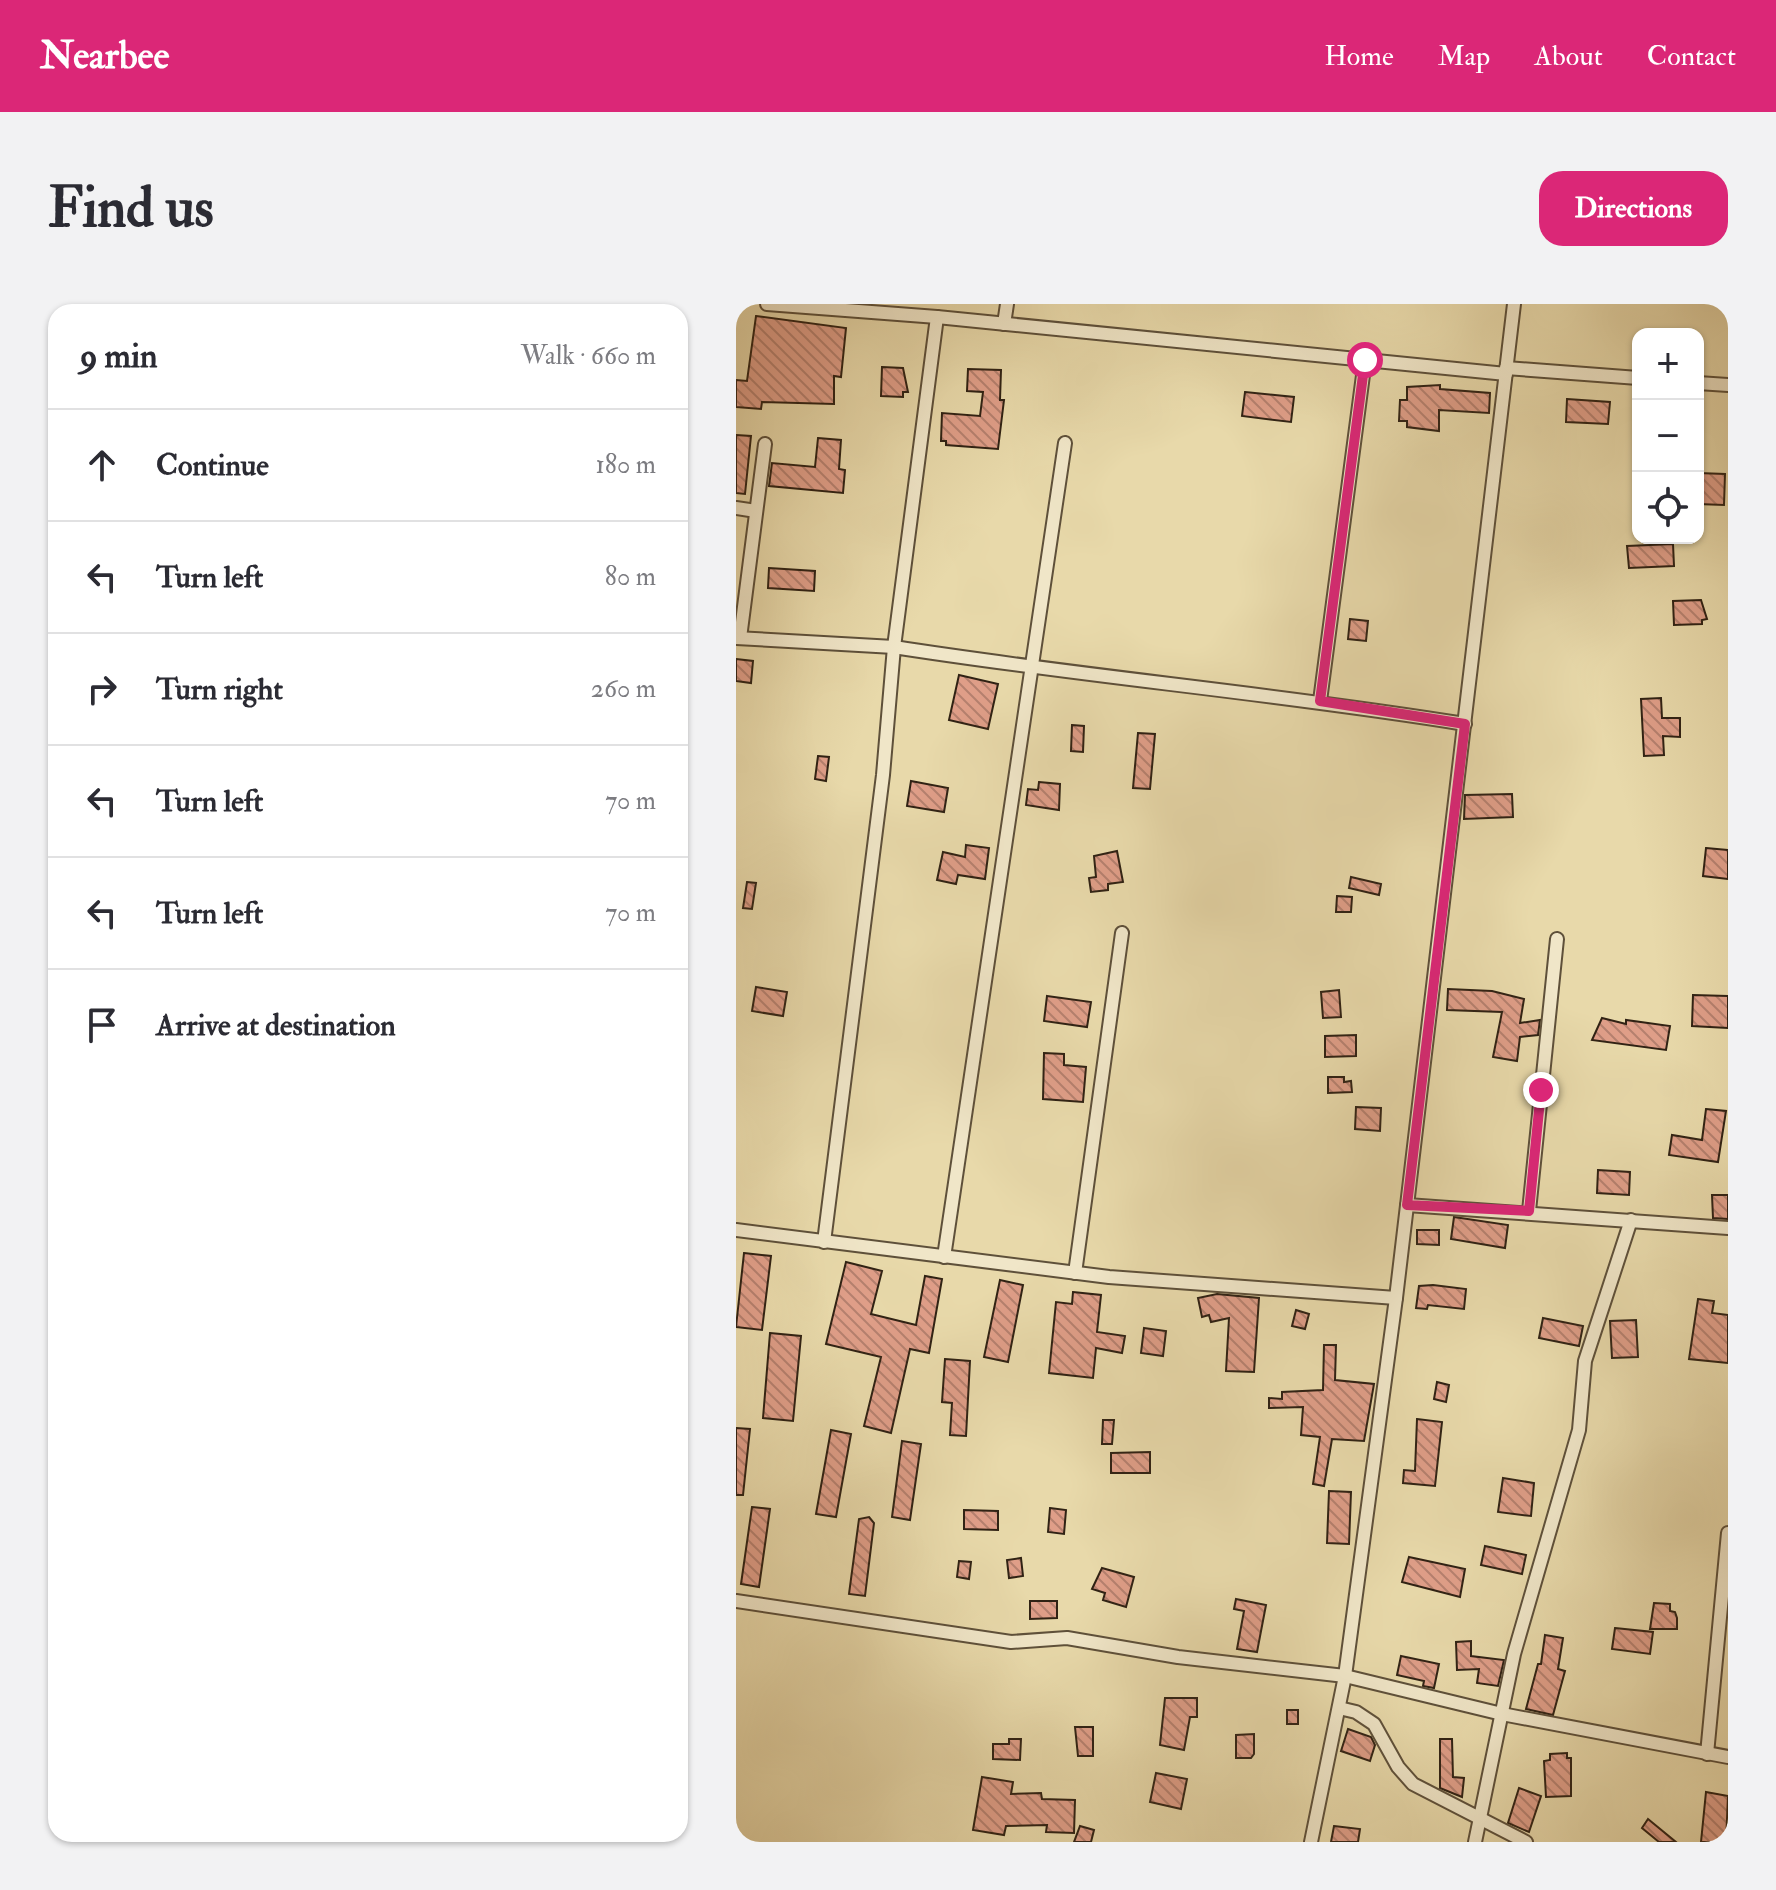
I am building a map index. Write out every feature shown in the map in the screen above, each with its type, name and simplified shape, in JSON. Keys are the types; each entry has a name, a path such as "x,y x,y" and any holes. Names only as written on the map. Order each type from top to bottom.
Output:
{"street":[{"path":"767,304 937,317 1365,360 1632,378"},
{"path":"1004,324 1007,304"},
{"path":"1311,1842 1345,1676 1396,1298 1514,304"},
{"path":"824,1242 883,775 894,647 937,317"},
{"path":"1320,701 1365,360"},
{"path":"1704,383 1728,385"},
{"path":"944,1257 1065,443"},
{"path":"765,444 738,638 894,647 1033,669 1320,701 1465,724"},
{"path":"736,508 756,511"},
{"path":"1075,1273 1122,933"},
{"path":"1529,1211 1557,939"},
{"path":"1407,1205 1529,1211 1728,1228"},
{"path":"1475,1842 1514,1654 1579,1430 1585,1361 1631,1220"},
{"path":"736,1230 1075,1273 1396,1298"},
{"path":"1707,1754 1728,1533"},
{"path":"736,1601 1011,1642 1067,1638 1178,1657 1345,1676 1502,1714 1728,1757"},
{"path":"1339,1708 1356,1712 1374,1724 1398,1767 1413,1784 1526,1842"}],"building":[{"path":"756,316 846,328 841,377 834,376 834,404 762,402 761,409 736,407 736,380 747,381"},
{"path":"882,367 903,368 908,392 903,392 903,397 881,396"},
{"path":"968,369 1001,370 1000,400 1004,400 998,449 946,445 946,441 941,441 942,413 980,416 983,392 967,391"},
{"path":"1440,385 1440,389 1490,393 1489,413 1439,410 1439,431 1407,427 1407,421 1399,421 1400,400 1407,400 1407,387"},
{"path":"1245,392 1294,397 1291,422 1242,416"},
{"path":"1567,399 1610,402 1608,424 1566,422"},
{"path":"736,435 751,436 745,494 736,493"},
{"path":"818,438 841,440 839,469 845,470 843,493 769,486 772,463 815,467"},
{"path":"1704,473 1725,474 1724,505 1704,504"},
{"path":"1673,544 1674,566 1629,568 1627,546"},
{"path":"769,568 815,571 814,591 768,588"},
{"path":"1701,600 1707,619 1702,620 1702,624 1674,625 1673,601"},
{"path":"1350,619 1368,621 1366,641 1348,639"},
{"path":"736,659 753,661 751,683 736,681"},
{"path":"959,675 998,684 988,729 949,720"},
{"path":"1661,698 1662,718 1680,718 1680,737 1663,736 1664,755 1644,756 1641,699"},
{"path":"1072,725 1084,726 1083,752 1071,751"},
{"path":"1138,733 1155,734 1150,789 1133,788"},
{"path":"818,756 829,757 826,781 815,779"},
{"path":"911,781 948,788 944,812 907,806"},
{"path":"1039,782 1060,784 1059,810 1026,805 1028,789 1038,790"},
{"path":"1512,794 1513,817 1464,819 1465,795"},
{"path":"966,845 989,848 985,879 958,875 956,884 937,880 943,852 965,857"},
{"path":"1706,848 1728,850 1728,879 1703,876"},
{"path":"1117,851 1123,882 1108,884 1108,890 1091,892 1089,878 1096,877 1094,856"},
{"path":"1351,877 1381,884 1379,895 1349,888"},
{"path":"747,882 756,883 752,909 743,908"},
{"path":"1337,896 1352,897 1351,912 1336,912"},
{"path":"756,987 787,992 783,1016 752,1011"},
{"path":"1448,989 1492,991 1524,999 1520,1023 1540,1020 1538,1035 1520,1037 1517,1061 1493,1057 1502,1012 1447,1010"},
{"path":"1339,990 1341,1017 1323,1018 1321,992"},
{"path":"1693,995 1728,996 1728,1028 1692,1026"},
{"path":"1047,996 1091,1002 1087,1027 1044,1021"},
{"path":"1602,1018 1626,1024 1626,1020 1670,1026 1666,1050 1592,1040"},
{"path":"1356,1035 1356,1056 1325,1057 1325,1036"},
{"path":"1044,1053 1064,1054 1064,1065 1086,1067 1083,1102 1043,1099"},
{"path":"1328,1077 1344,1077 1344,1082 1351,1081 1352,1092 1328,1093"},
{"path":"1356,1107 1381,1108 1380,1131 1355,1129"},
{"path":"1706,1109 1726,1111 1718,1162 1669,1155 1672,1135 1702,1140"},
{"path":"1598,1170 1630,1172 1629,1195 1597,1193"},
{"path":"1712,1195 1728,1195 1728,1219 1713,1218"},
{"path":"1454,1217 1508,1225 1505,1248 1451,1239"},
{"path":"1417,1230 1439,1230 1439,1245 1417,1244"},
{"path":"744,1253 771,1256 762,1330 736,1327"},
{"path":"846,1262 882,1271 871,1314 916,1325 925,1276 942,1279 929,1353 910,1349 891,1433 864,1426 881,1357 826,1344"},
{"path":"1000,1280 1023,1285 1008,1362 984,1357"},
{"path":"1419,1286 1466,1289 1464,1309 1428,1305 1427,1309 1416,1308"},
{"path":"1073,1292 1101,1295 1097,1332 1125,1336 1122,1353 1096,1348 1093,1378 1049,1373 1056,1302 1072,1304"},
{"path":"1217,1294 1259,1298 1254,1372 1226,1371 1229,1318 1211,1322 1209,1315 1202,1317 1198,1298"},
{"path":"1698,1299 1714,1301 1712,1313 1728,1315 1728,1363 1689,1359"},
{"path":"1296,1310 1309,1314 1305,1329 1292,1326"},
{"path":"1543,1318 1583,1326 1579,1346 1539,1338"},
{"path":"1636,1320 1638,1357 1612,1358 1610,1321"},
{"path":"1144,1328 1166,1331 1163,1356 1141,1353"},
{"path":"770,1333 801,1336 793,1421 763,1418"},
{"path":"1324,1345 1336,1345 1335,1380 1374,1384 1364,1441 1332,1439 1324,1486 1313,1484 1320,1437 1301,1435 1303,1407 1269,1408 1269,1398 1282,1399 1282,1392 1323,1390"},
{"path":"945,1359 970,1361 966,1436 950,1435 952,1403 942,1402"},
{"path":"1437,1382 1449,1385 1446,1402 1434,1399"},
{"path":"1417,1419 1442,1422 1435,1486 1403,1483 1404,1470 1415,1471"},
{"path":"1103,1420 1114,1420 1112,1444 1102,1444"},
{"path":"736,1428 750,1429 743,1495 736,1495"},
{"path":"831,1430 851,1434 836,1517 816,1514"},
{"path":"902,1441 921,1444 910,1520 892,1517"},
{"path":"1150,1452 1150,1473 1111,1473 1111,1453"},
{"path":"1503,1478 1534,1483 1531,1516 1498,1512"},
{"path":"1329,1491 1351,1492 1349,1544 1327,1543"},
{"path":"752,1507 770,1509 759,1587 741,1584"},
{"path":"1050,1508 1066,1510 1064,1534 1048,1532"},
{"path":"964,1510 998,1511 998,1530 964,1529"},
{"path":"869,1517 874,1523 865,1596 849,1594 859,1519"},
{"path":"1485,1546 1526,1555 1522,1574 1481,1565"},
{"path":"1409,1557 1465,1569 1460,1597 1402,1582"},
{"path":"1021,1558 1023,1576 1009,1578 1007,1560"},
{"path":"959,1561 971,1562 969,1579 957,1577"},
{"path":"1102,1568 1134,1577 1126,1607 1103,1600 1105,1593 1092,1589"},
{"path":"1236,1599 1266,1605 1257,1652 1237,1649 1244,1611 1234,1609"},
{"path":"1030,1601 1057,1601 1057,1618 1030,1619"},
{"path":"1654,1603 1670,1604 1670,1611 1675,1612 1677,1618 1677,1629 1650,1629"},
{"path":"1615,1628 1653,1632 1650,1654 1612,1649"},
{"path":"1545,1635 1563,1638 1558,1669 1565,1671 1553,1715 1526,1709 1538,1664 1541,1664"},
{"path":"1471,1641 1471,1656 1504,1660 1498,1686 1477,1683 1479,1669 1457,1670 1456,1642"},
{"path":"1401,1656 1439,1664 1434,1688 1423,1686 1424,1681 1397,1675"},
{"path":"1165,1698 1197,1698 1197,1717 1190,1717 1184,1750 1160,1745"},
{"path":"1287,1710 1298,1710 1298,1724 1287,1724"},
{"path":"1075,1727 1093,1727 1093,1756 1078,1756"},
{"path":"1348,1729 1371,1737 1375,1745 1370,1761 1341,1751"},
{"path":"1254,1734 1254,1754 1251,1758 1236,1758 1236,1735"},
{"path":"1009,1739 1021,1739 1020,1760 993,1759 993,1744 1009,1744"},
{"path":"1440,1739 1452,1739 1453,1777 1464,1778 1462,1797 1440,1788"},
{"path":"1567,1753 1567,1758 1571,1758 1571,1796 1546,1797 1544,1761 1550,1760 1550,1754"},
{"path":"1156,1773 1187,1779 1181,1809 1150,1802"},
{"path":"982,1777 1013,1782 1011,1794 1041,1793 1042,1799 1075,1800 1074,1833 1046,1832 1047,1825 1006,1826 1004,1835 973,1830"},
{"path":"1519,1788 1541,1796 1529,1832 1508,1823"},
{"path":"1706,1792 1728,1796 1726,1842 1701,1842"},
{"path":"1648,1819 1676,1842 1659,1842 1642,1828"},
{"path":"1080,1826 1094,1830 1091,1842 1074,1842"},
{"path":"1334,1826 1360,1829 1358,1842 1331,1842"}],"route":[{"path":"1365,360 1320,701 1465,724 1407,1205 1529,1211 1541,1090"}]}
